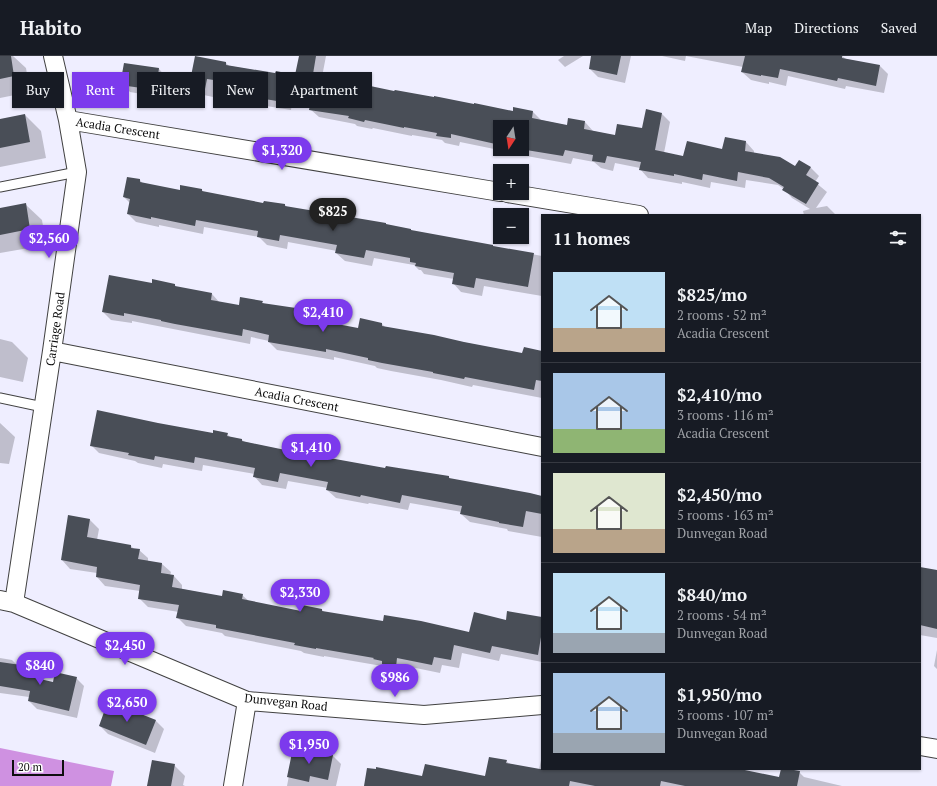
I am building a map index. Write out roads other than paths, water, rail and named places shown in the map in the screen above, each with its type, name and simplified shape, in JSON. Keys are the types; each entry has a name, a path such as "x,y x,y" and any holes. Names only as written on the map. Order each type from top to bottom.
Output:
{"street":[{"name":"Carriage Road","path":"7,602 43,407 77,172 68,120 53,56"},
{"name":"Acadia Crescent","path":"68,120 493,191"},
{"path":"529,197 633,214"},
{"name":"Acadia Crescent","path":"52,351 541,447"},
{"name":"Dunvegan Road","path":"7,602 247,701 424,715 541,705"},
{"path":"233,786 247,701"},
{"path":"921,746 937,749"}],"lane":[{"path":"0,187 77,172"},
{"path":"0,398 43,407"}]}
